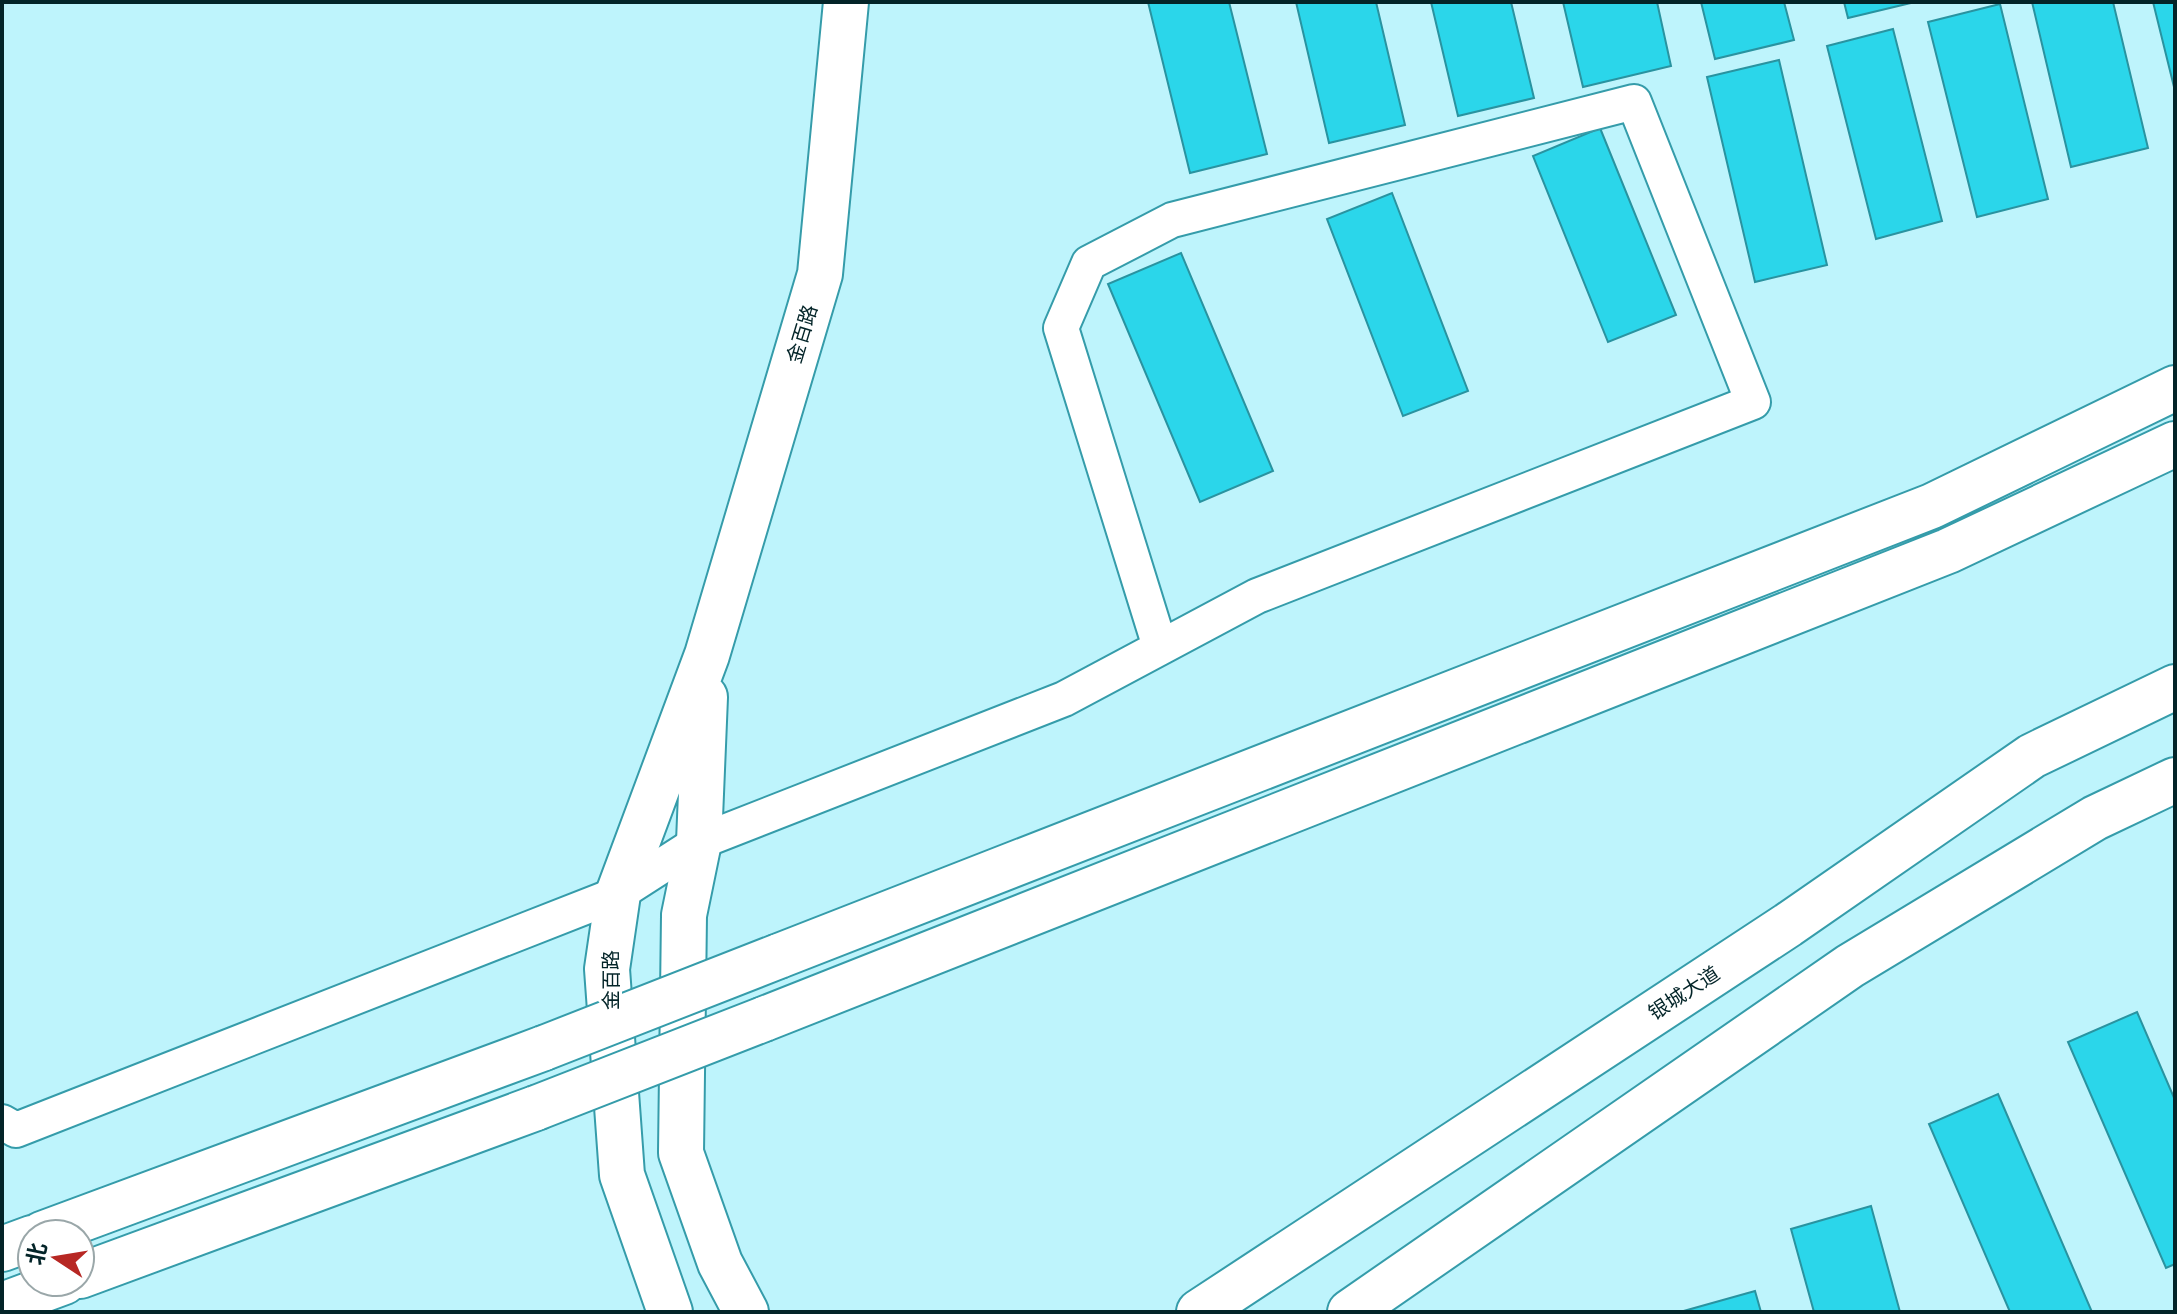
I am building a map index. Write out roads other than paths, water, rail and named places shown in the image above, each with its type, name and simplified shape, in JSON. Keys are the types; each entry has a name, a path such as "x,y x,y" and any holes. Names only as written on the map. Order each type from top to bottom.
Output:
{"main road":[{"name":"金百路","path":"670,1312 622,1175 607,969 618,894 707,655 820,274 846,2"},
{"path":"85,1218 544,1048 1932,506 2175,388"},
{"path":"96,1270 536,1108 1948,551 2175,444"},
{"name":"金百路","path":"707,655 699,842 684,915 681,1153 720,1263 746,1312"},
{"name":"银城大道","path":"1199,1312 1788,925 2032,756 2175,687"},
{"path":"1350,1312 1850,966 2095,818 2175,780"},
{"path":"2,1305 21,1298"}],"street":[{"path":"2,1122 16,1130 618,894 699,842 1064,699 1257,596 1753,402 1634,102 1172,220 1089,263 1061,328 1160,647"}]}
